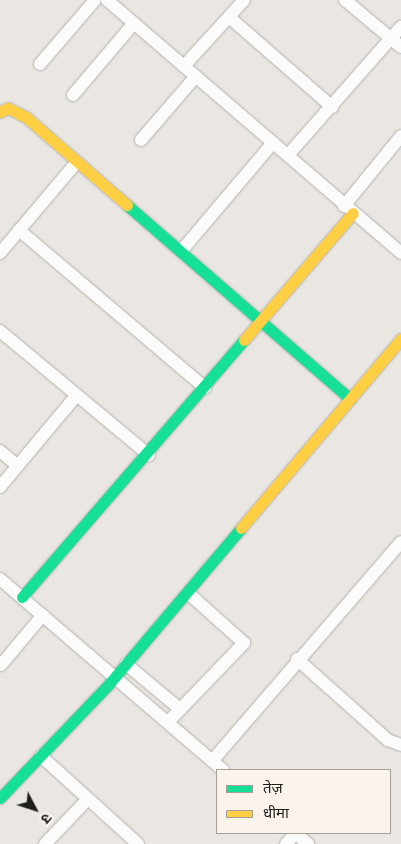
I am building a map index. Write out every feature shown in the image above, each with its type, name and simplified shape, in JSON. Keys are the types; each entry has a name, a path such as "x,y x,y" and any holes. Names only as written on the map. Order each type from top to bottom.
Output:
{"street":[{"path":"40,64 95,0"},
{"path":"107,0 401,253"},
{"path":"184,66 244,0"},
{"path":"346,0 396,42"},
{"path":"229,17 332,107"},
{"path":"74,95 134,23"},
{"path":"288,156 332,107 396,42 401,27"},
{"path":"141,140 196,76"},
{"path":"0,112 15,109 183,249 262,322 350,399"},
{"path":"22,597 149,455 262,322 349,210 401,136"},
{"path":"183,249 273,143"},
{"path":"0,253 78,162"},
{"path":"19,230 205,388"},
{"path":"0,331 149,455"},
{"path":"0,798 116,676 401,339"},
{"path":"0,487 76,396"},
{"path":"0,451 18,466"},
{"path":"212,761 297,659 401,542"},
{"path":"0,579 116,676 223,769"},
{"path":"168,722 244,643 188,593"},
{"path":"1,665 42,615"},
{"path":"297,659 388,740 401,745"},
{"path":"126,664 180,709"},
{"path":"41,756 86,801 136,843"},
{"path":"45,844 86,801"},
{"path":"286,844 295,834"},
{"path":"297,834 308,844"}],"traffic: fast":[{"path":"127,205 350,399"},
{"path":"22,597 244,340"},
{"path":"0,798 108,685 241,528"}],"traffic: slow":[{"path":"0,112 8,108 26,117 127,205"},
{"path":"244,340 353,213"},
{"path":"241,528 401,339"}]}
